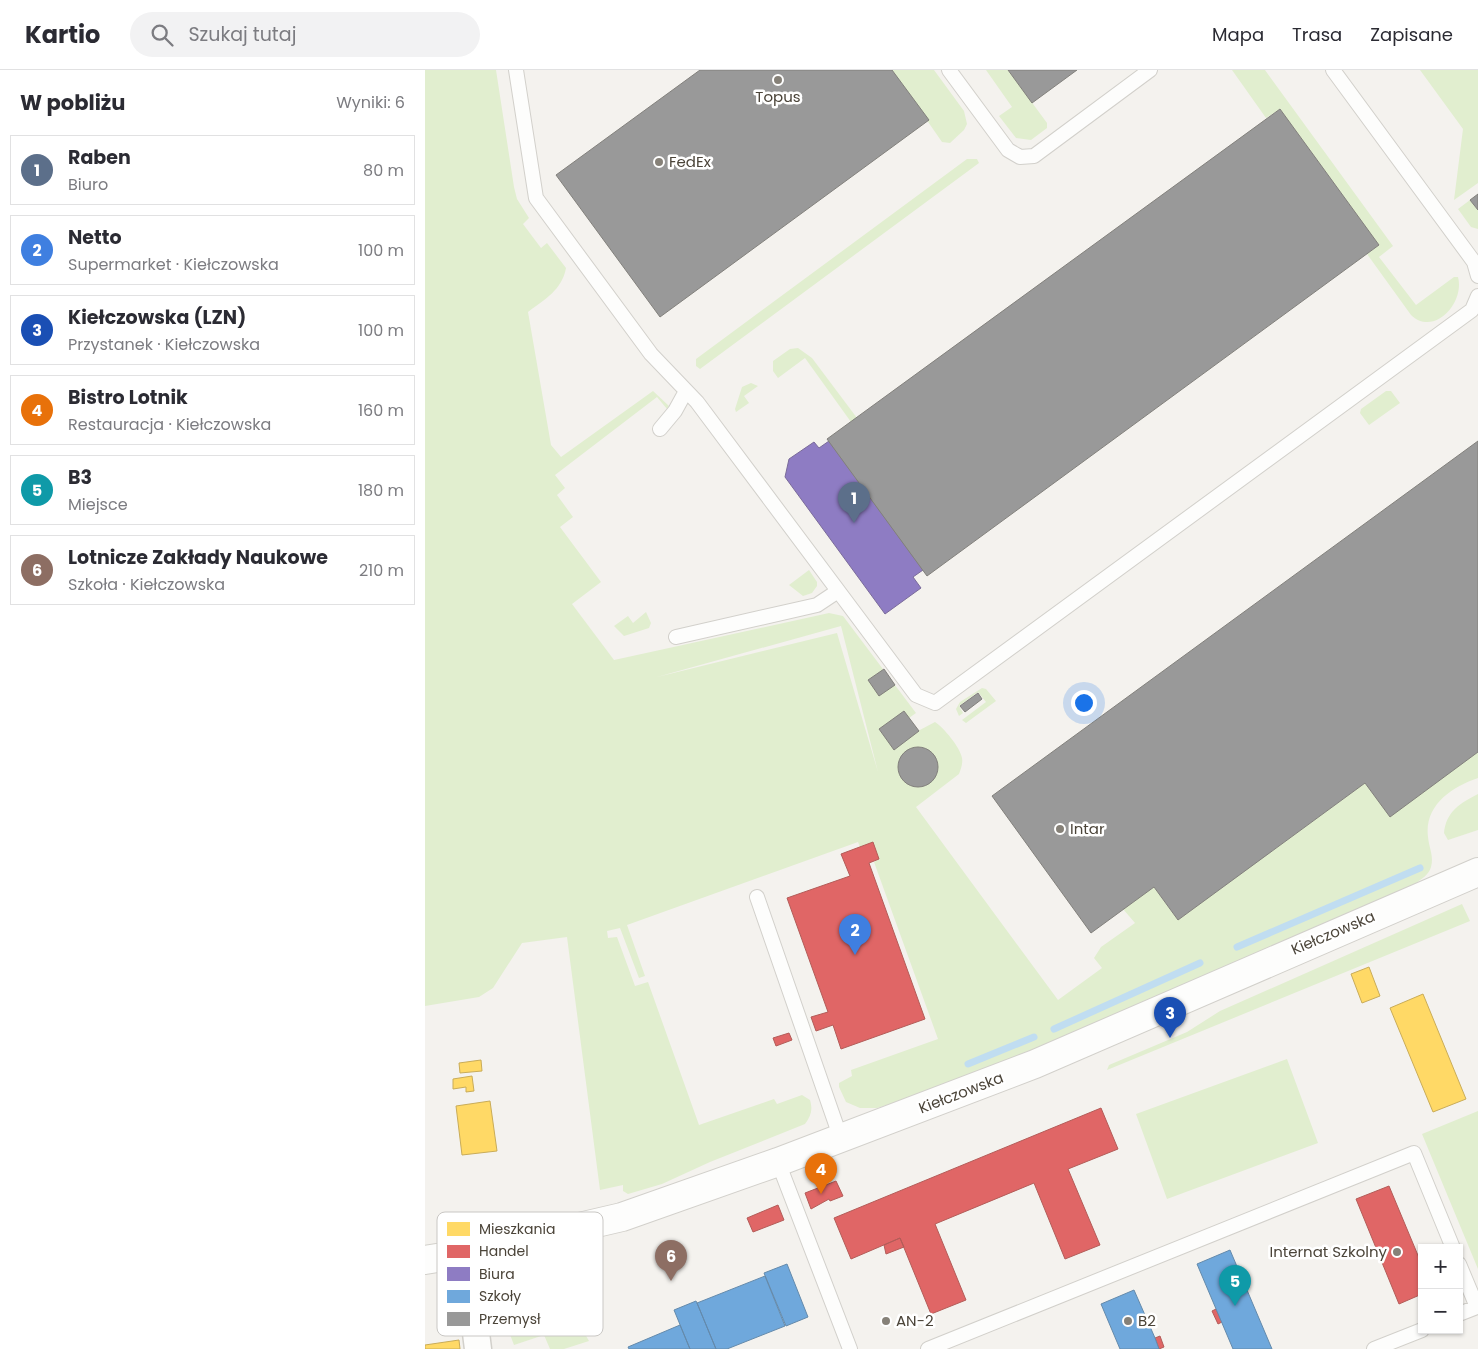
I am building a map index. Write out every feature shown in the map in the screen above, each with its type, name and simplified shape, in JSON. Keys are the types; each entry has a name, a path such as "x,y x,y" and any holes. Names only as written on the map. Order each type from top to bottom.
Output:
{"street":[{"name":"Kiełczowska","path":"603,1221 622,1217 778,1162 1035,1064 1478,872"},
{"path":"476,1336 478,1349"}],"lane":[{"path":"516,70 536,198 651,354 697,402 916,695 935,703 1472,310 1478,296"},
{"path":"949,70 1007,150 1020,157 1034,156 1150,70"},
{"path":"1333,70 1474,262 1478,276"},
{"path":"659,429 675,411 686,391"},
{"path":"676,637 817,605 838,591"},
{"path":"757,897 841,1139"},
{"path":"928,1349 1414,1153 1451,1244"},
{"path":"778,1162 850,1349"},
{"path":"1463,1274 1477,1307 1463,1312"},
{"path":"1374,1349 1418,1332"}],"green space":[{"path":"425,70 496,70 514,187 517,199 529,218 523,224 541,248 547,243 566,268 557,288 528,312 551,445 561,457 653,391 669,406 667,409 657,397 555,475 565,488 557,495 573,517 560,527 601,582 572,604 614,660 829,613 843,616 916,713 909,718 918,731 935,722 955,743 962,760 959,774 916,807 1058,1000 1102,968 1094,958 1101,947 1135,923 1123,909 1154,887 1178,920 1365,783 1390,816 1478,752 1478,778 1449,792 1441,799 1430,816 1428,837 1432,863 1427,875 1415,884 982,1075 877,1108 860,1108 846,1102 839,1083 852,1076 851,1070 938,1039 874,862 879,859 873,842 860,847 858,842 627,925 645,976 639,978 620,928 607,931 608,938 617,937 635,986 648,982 699,1125 774,1099 777,1104 802,1095 810,1100 811,1107 810,1116 805,1124 710,1162 662,1184 628,1194 623,1191 623,1185 600,1190 567,937 522,943 493,988 479,997 425,1006","holes":["841,626 878,772 837,633 657,677"]},
{"path":"892,70 934,70 964,111 967,124 964,130 950,143 942,142"},
{"path":"986,70 1008,70 1047,123 1047,128 1031,140 1016,138 999,116 1012,107"},
{"path":"1232,70 1265,70 1393,246 1379,257 1416,305 1454,277 1458,277 1457,297 1446,314 1438,320 1429,322 1420,321 1411,315 1367,254 1379,245 1280,109 1266,118"},
{"path":"1420,70 1478,70 1478,183 1454,200 1463,129"},
{"path":"967,159 977,159 979,163 700,369 696,366 696,359"},
{"path":"1470,200 1478,210 1478,229 1471,227 1458,209"},
{"path":"798,348 812,358 857,418 851,422 805,358 778,378 773,371 773,361 790,349"},
{"path":"751,383 758,386 744,396 749,403 736,412 735,409 742,387"},
{"path":"1386,391 1391,391 1400,403 1369,425 1360,413 1361,409"},
{"path":"809,570 817,582 817,586 812,593 803,596 789,585"},
{"path":"646,612 651,623 649,628 624,636 614,626 628,616 633,623"},
{"path":"982,688 986,689 996,701 966,723 962,720 986,702 978,692 959,706 963,713 959,716 956,709 960,702"},
{"path":"1478,794 1478,830 1448,840 1444,833 1451,814 1465,801"},
{"path":"1462,904 1470,921 1107,1070 1109,1065 1187,1032 1220,1011"},
{"path":"1287,1059 1318,1143 1167,1199 1136,1114"},
{"path":"1478,1111 1478,1269 1422,1134"},
{"path":"511,1336 541,1336 514,1345"},
{"path":"544,1336 586,1336 589,1341 564,1349 550,1349"}],"building: Mieszkania":[{"path":"1369,967 1380,996 1362,1003 1351,974"},
{"path":"1423,994 1466,1099 1433,1112 1390,1008"},
{"path":"481,1060 482,1071 460,1073 459,1063"},
{"path":"472,1076 474,1091 466,1092 466,1087 453,1089 453,1079"},
{"path":"490,1101 497,1151 462,1155 456,1106"},
{"path":"459,1340 460,1349 425,1349 425,1345"}],"building: Handel":[{"path":"873,842 879,859 869,863 925,1019 841,1049 833,1025 816,1031 811,1017 828,1012 787,898 850,876 841,854"},
{"path":"789,1033 792,1040 776,1046 773,1038"},
{"path":"1101,1108 1118,1149 1068,1169 1100,1245 1065,1259 1034,1183 935,1224 966,1300 931,1314 900,1238 851,1259 834,1218"},
{"path":"836,1181 843,1196 830,1201 829,1199 811,1209 805,1193"},
{"name":"Internat Szkolny","path":"1389,1186 1418,1255 1418,1296 1399,1304 1356,1199"},
{"path":"778,1205 784,1220 753,1232 747,1218"},
{"path":"900,1238 904,1247 886,1254 884,1245"},
{"path":"1216,1309 1222,1322 1218,1324 1212,1311"},
{"path":"1160,1336 1164,1347 1159,1349 1155,1338"}],"building: Biura":[{"path":"829,441 923,570 913,577 921,588 885,614 785,477 789,459 814,442 819,448"}],"building: Szkoły":[{"path":"1230,1250 1272,1349 1233,1349 1197,1264"},
{"path":"787,1264 808,1317 786,1326 764,1273"},
{"path":"765,1276 785,1326 727,1349 716,1349 697,1303"},
{"name":"B2","path":"1134,1290 1159,1349 1120,1349 1101,1304"},
{"path":"696,1301 716,1349 690,1349 674,1310"},
{"path":"680,1325 690,1349 629,1349 628,1347"}],"building: Przemysł":[{"path":"700,70 892,70 929,120 660,317 556,175"},
{"path":"1008,70 1077,70 1032,103"},
{"path":"1280,109 1379,245 927,576 827,439"},
{"path":"1478,194 1478,210 1470,200"},
{"path":"1478,441 1478,752 1390,817 1365,783 1178,920 1154,887 1091,933 992,796"},
{"path":"884,669 895,685 879,696 868,680"},
{"path":"978,693 982,699 965,712 960,706"},
{"path":"904,711 919,731 894,750 879,729"},
{"path":"922,747 929,750 935,756 938,767 937,775 929,784 922,787 914,787 907,784 899,775 898,763 901,756 910,748"}],"waterway":[{"path":"1237,947 1420,868"},
{"path":"1054,1029 1200,963"},
{"path":"968,1064 1034,1037"}],"place":[{"name":"Topus","path":"778,80"},
{"name":"FedEx","path":"659,162"},
{"name":"Raben","path":"854,523"},
{"name":"Intar","path":"1060,829"},
{"name":"Netto","path":"855,955"},
{"name":"Kiełczowska (LZN)","path":"1170,1038"},
{"name":"Bistro Lotnik","path":"821,1194"},
{"name":"Internat Szkolny","path":"1397,1252"},
{"name":"Lotnicze Zakłady Naukowe","path":"671,1281"},
{"name":"B3","path":"1235,1306"},
{"name":"AN-2","path":"886,1321"},
{"name":"B2","path":"1128,1321"}]}
